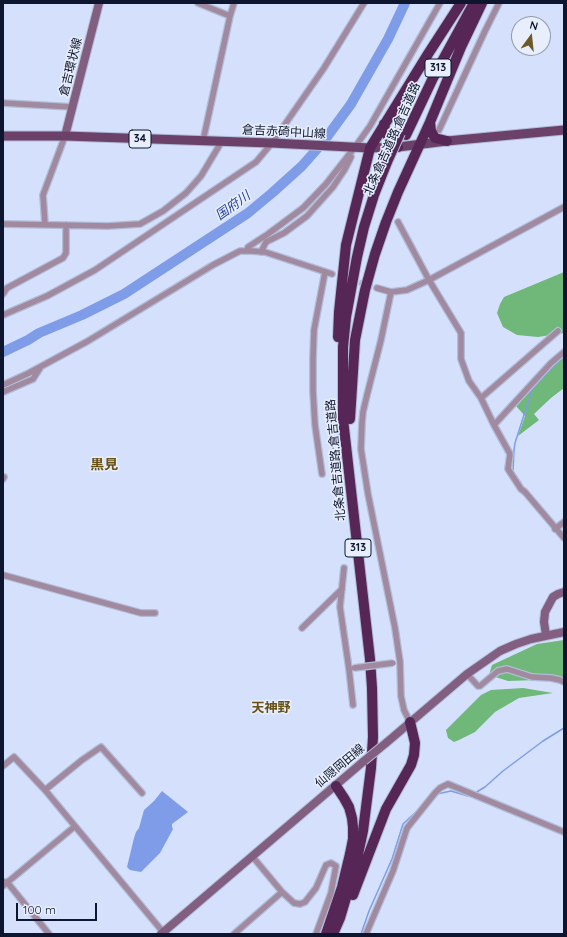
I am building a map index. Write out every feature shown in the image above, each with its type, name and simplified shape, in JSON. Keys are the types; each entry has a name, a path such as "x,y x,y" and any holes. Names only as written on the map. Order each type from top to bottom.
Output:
{"highway":[{"path":"347,419 338,382 339,312 346,245 370,148 461,3"},
{"name":"北条倉吉道路;倉吉道路","path":"403,134 428,76 468,3"},
{"name":"北条倉吉道路;倉吉道路","path":"339,934 360,865 367,832 374,794 378,737 378,708 374,659 343,385 343,347 350,288 356,257 374,195 403,134 474,3"},
{"path":"347,419 356,340 365,290 375,254 398,192 430,122 461,47 482,3"},
{"path":"430,122 431,131 435,138 447,141"},
{"path":"384,124 386,133 391,142 398,147"},
{"name":"北条倉吉道路;倉吉道路","path":"333,934 340,918 352,877 363,831 369,786 373,737 370,659 347,419"},
{"path":"344,919 386,809 411,765 415,744 410,722"},
{"path":"323,930 342,887 353,839 352,818 349,807 336,786"}],"main road":[{"name":"倉吉環状線","path":"65,136 99,3"},
{"name":"倉吉赤碕中山線","path":"3,136 65,136 222,141 370,148 398,147 564,130"},
{"path":"546,635 544,622 545,612 553,597 564,592"},
{"name":"仙隠岡田線","path":"162,933 467,674 500,651 516,644 546,635 564,632"}],"street":[{"path":"198,3 230,16"},
{"path":"203,141 234,3"},
{"path":"3,316 47,296 95,270 256,162 275,143 364,3"},
{"path":"247,251 248,247 303,208 326,184 351,147 370,126 440,3"},
{"path":"439,130 499,3"},
{"path":"3,103 73,107"},
{"path":"45,224 43,195 65,136"},
{"path":"3,224 140,224 163,211 186,193 201,176 222,141"},
{"path":"261,252 266,242 284,233 307,216 333,187 345,169 351,147"},
{"path":"377,288 391,292 407,290 429,280 564,207"},
{"path":"398,222 429,280 461,333 461,359 469,381 481,398 510,454 508,469 521,489 564,538"},
{"path":"3,294 7,288 63,258 66,253 66,225"},
{"path":"3,385 88,341 240,251 261,252 280,256 332,274"},
{"path":"322,474 315,425 313,359 314,330 325,272"},
{"path":"391,292 381,340 364,406 362,448 368,494 395,628 400,662 402,703 410,722"},
{"path":"481,398 558,331"},
{"path":"494,425 564,352"},
{"path":"3,392 33,379 40,367"},
{"path":"556,529 564,522"},
{"path":"344,568 340,607 352,668 353,705"},
{"path":"3,575 141,613 155,613"},
{"path":"302,628 342,589"},
{"path":"352,668 400,662"},
{"path":"467,674 478,686 498,671 507,669 532,677 551,678 564,682"},
{"path":"45,790 82,760 101,747 142,792"},
{"path":"3,766 14,756 45,790 162,933"},
{"path":"366,934 392,871 407,828 440,788 448,784 564,832"},
{"path":"49,934 4,883 74,827"},
{"path":"252,856 282,892 294,903 300,904 305,902 316,888 326,865 331,863 336,866 323,930 316,934"},
{"path":"234,934 282,892"}],"green space":[{"path":"564,272 564,333 538,337 517,335 503,327 497,313 504,297"},
{"path":"564,354 564,388 534,414 539,420 518,436 525,416 515,405 541,375"},
{"path":"564,640 564,676 557,681 508,681 489,675 492,665 537,644"},
{"path":"523,688 553,693 519,698 495,712 475,732 454,742 448,738 446,730 481,695 491,690"}],"water":[{"path":"162,791 188,812 172,824 173,829 160,853 141,872 130,870 127,867 134,838 139,828 144,810"}],"waterway":[{"name":"国府川","path":"3,352 39,333 82,315 124,294 248,213 272,193 302,166 324,141 351,104 388,39 405,3"},
{"path":"521,483 513,472 514,450 532,390 564,356"},
{"path":"475,793 485,787 503,771 543,741 564,728"},
{"path":"437,794 451,791 469,795"},
{"path":"361,934 369,911 392,859 403,824 419,809"}],"tunnel":[{"path":"351,280 377,288"}],"district":[{"name":"黒見","path":"104,465"},
{"name":"天神野","path":"271,708"}]}
